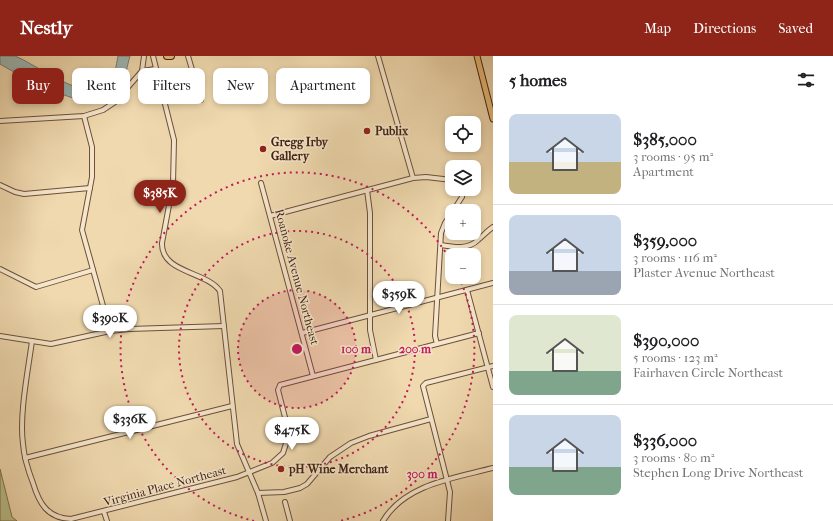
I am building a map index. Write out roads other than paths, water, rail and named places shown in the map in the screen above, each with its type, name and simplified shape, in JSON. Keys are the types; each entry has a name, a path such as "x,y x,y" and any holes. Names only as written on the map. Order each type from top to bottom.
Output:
{"main road":[{"path":"477,56 493,119"}],"street":[{"path":"142,68 144,56"},
{"path":"153,56 155,68"},
{"path":"188,56 192,68"},
{"path":"378,56 413,178"},
{"path":"0,121 84,116 97,113 110,106 138,75"},
{"path":"164,104 174,140 173,184 162,243 163,251 171,262 218,288 221,295 237,444 258,493 266,521"},
{"path":"84,116 92,147 90,188 82,230 110,331"},
{"path":"270,216 413,178 426,177 445,179"},
{"name":"Roanoke Avenue Northeast","path":"261,183 313,376"},
{"path":"0,185 15,192 24,194 90,188"},
{"path":"367,190 370,213 371,337 376,360"},
{"path":"437,344 435,336 442,228 445,224"},
{"path":"441,245 457,247 470,245 493,227"},
{"path":"0,269 36,287 93,270"},
{"path":"302,333 493,283"},
{"path":"467,290 493,387"},
{"path":"0,336 51,344 110,331 224,326"},
{"path":"313,376 479,333"},
{"name":"Virginia Place Northeast","path":"32,341 22,428 25,458 38,499 50,513 60,518 71,519 104,512 249,473 272,463 283,453 286,446 288,429 278,390 280,385 313,376"},
{"path":"448,521 451,496 423,386 493,366"},
{"path":"25,458 232,406"},
{"path":"258,493 284,492 300,488 307,484 330,457 351,443 369,436 431,419"},
{"path":"383,521 391,510 406,498 447,480 493,468"},
{"path":"285,502 290,521"},
{"path":"104,512 107,521"}],"water":[{"path":"0,56 15,56 38,68 12,68 12,71 0,64"},
{"path":"118,56 130,56 127,68 116,68"},
{"path":"64,82 72,85 72,97 64,95"}],"place":[{"name":"Publix","path":"367,131"},
{"name":"Gregg Irby Gallery","path":"263,149"},
{"name":"pH Wine Merchant","path":"281,469"}]}
